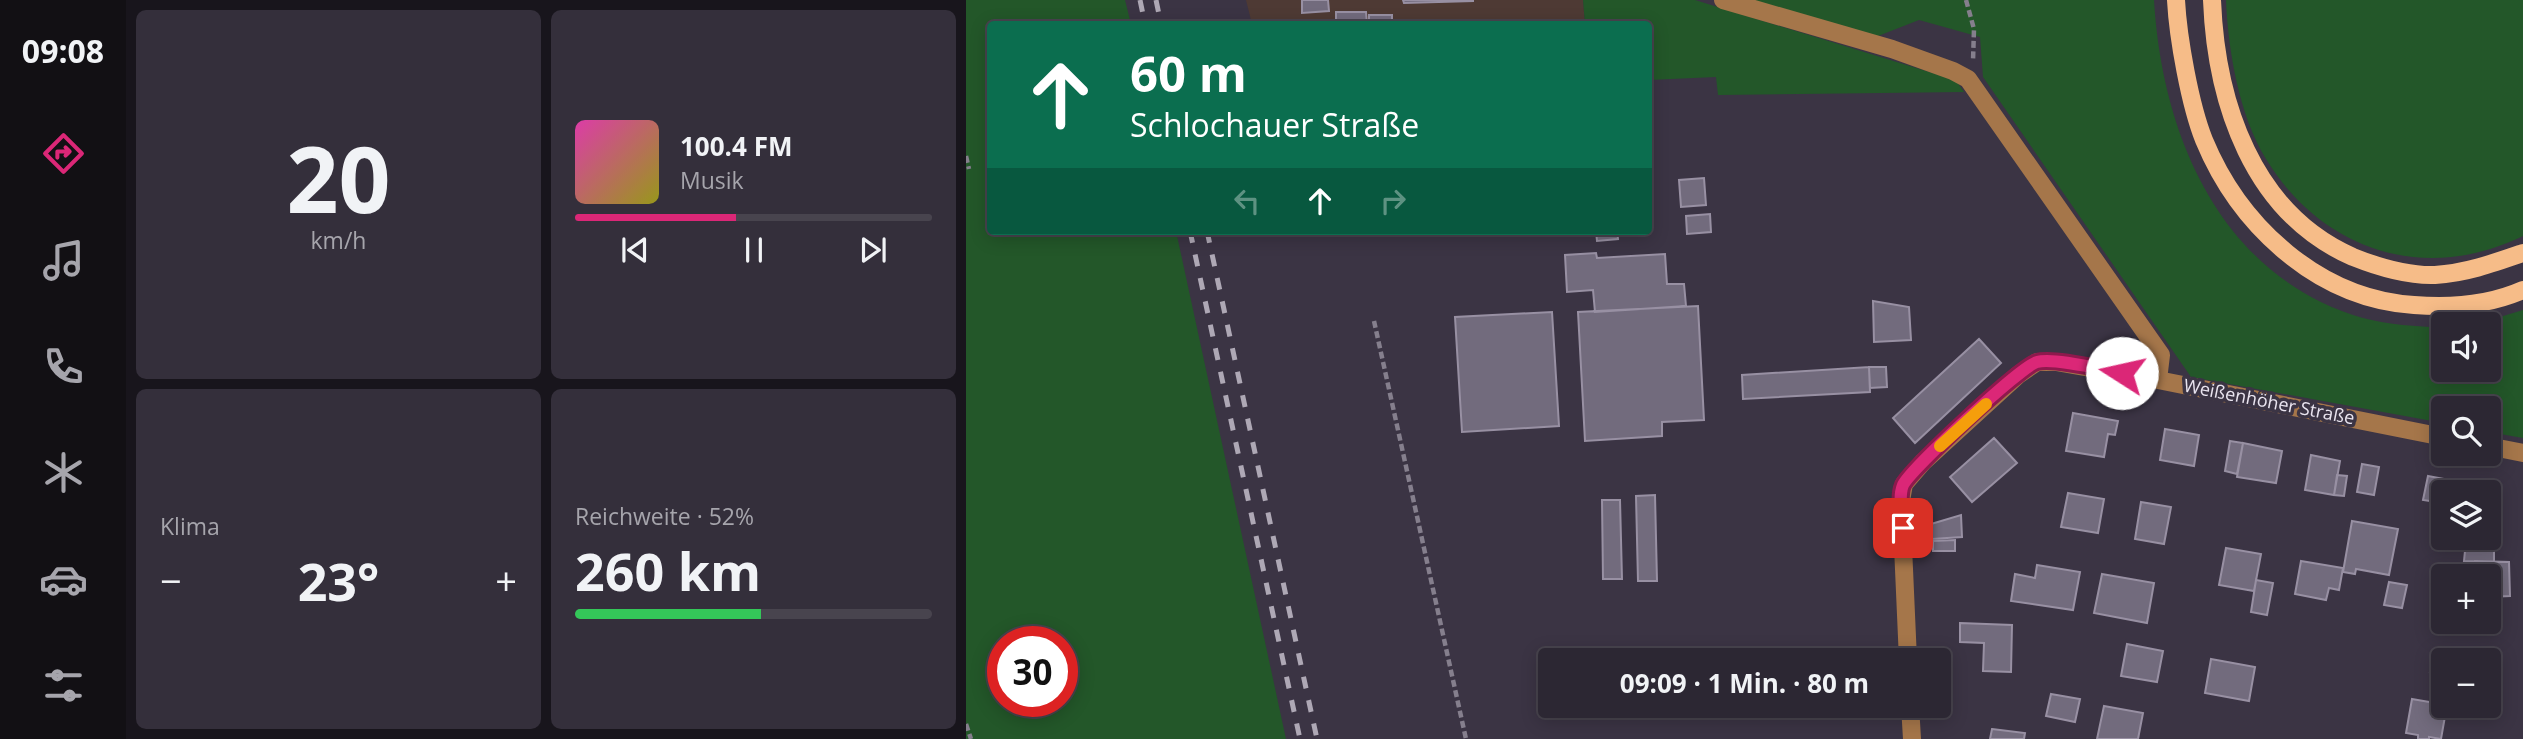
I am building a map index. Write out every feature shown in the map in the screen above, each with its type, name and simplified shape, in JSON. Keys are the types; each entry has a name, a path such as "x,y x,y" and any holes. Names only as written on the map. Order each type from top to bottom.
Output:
{"main road":[{"path":"2176,0 2188,82 2204,140 2229,187 2255,223 2292,260 2340,288 2387,303 2440,307 2500,300 2523,290"},
{"path":"2212,0 2221,77 2232,117 2250,161 2273,196 2295,219 2343,252 2372,265 2402,272 2432,275 2461,272 2523,253"}],"street":[{"path":"1723,0 1892,49 1968,79 2161,355 2158,380"},
{"name":"Weißenhöher Straße","path":"1907,648 1901,501 1904,484 1923,462 2018,375 2037,362 2056,362 2158,380 2431,435"},
{"path":"2501,449 2523,453"},
{"path":"1911,718 1912,739"}],"path":[{"path":"1966,0 1973,29 1975,56 1968,79"},
{"path":"966,156 969,170"},
{"path":"1374,321 1466,739"},
{"path":"966,724 971,739"}],"shaded area":[{"path":"1246,0 1583,0 1585,21 1251,21"}],"green space":[{"path":"966,0 1125,0 1130,21 987,21 987,235 1177,235 1286,739 966,739"},
{"path":"1583,0 1695,0 1939,75 1957,82 1964,92 1718,95 1716,77 1652,80 1652,21 1585,21"},
{"path":"1745,0 2154,0 2159,51 2170,101 2186,150 2208,195 2237,235 2272,270 2314,298 2363,318 2431,327 2431,382 2501,382 2501,317 2523,310 2523,438 2501,434 2501,396 2431,396 2431,421 2191,377 1983,77 1980,37 1919,20 1873,38"},
{"path":"2226,0 2523,0 2523,236 2486,250 2449,257 2413,257 2379,250 2346,236 2316,217 2289,191 2266,159 2249,123 2232,61"}],"building":[{"path":"1302,0 1328,0 1329,11 1302,13"},
{"path":"1403,0 1473,0 1473,1 1404,3"},
{"path":"1336,12 1366,12 1367,21 1336,21"},
{"path":"1369,15 1392,15 1392,21 1369,21"},
{"path":"1704,178 1706,205 1681,207 1679,180"},
{"path":"1710,214 1711,232 1687,234 1686,216"},
{"path":"1596,235 1618,235 1618,239 1597,241"},
{"path":"1596,253 1597,258 1665,254 1667,284 1684,284 1686,306 1595,312 1593,290 1567,292 1565,255"},
{"path":"1873,301 1909,307 1911,340 1874,342"},
{"path":"1698,306 1704,420 1662,422 1662,436 1585,441 1578,312"},
{"path":"1552,312 1559,426 1462,432 1455,317"},
{"path":"1979,339 2001,363 1915,443 1893,418"},
{"path":"1869,367 1870,392 1743,399 1742,375"},
{"path":"1869,367 1886,367 1887,387 1870,388"},
{"path":"2073,413 2118,421 2115,435 2108,434 2104,457 2066,451"},
{"path":"2165,429 2199,435 2194,466 2160,460"},
{"path":"1994,438 2017,463 1972,502 1950,477"},
{"path":"2230,441 2243,443 2237,474 2225,471"},
{"path":"2243,443 2282,451 2276,483 2237,477"},
{"path":"2311,455 2340,461 2334,495 2305,490"},
{"path":"2362,464 2379,467 2374,495 2357,492"},
{"path":"2337,475 2347,476 2344,496 2334,495"},
{"path":"2428,476 2450,480 2431,480 2431,501 2423,500"},
{"path":"2068,493 2104,499 2098,533 2061,527"},
{"path":"1655,495 1657,581 1638,581 1636,496"},
{"path":"1602,500 1620,500 1622,579 1603,579"},
{"path":"2141,502 2171,507 2164,544 2135,539"},
{"path":"1961,515 1962,537 1932,539 1931,524"},
{"path":"2352,521 2398,529 2389,575 2356,569 2355,574 2343,572"},
{"path":"1955,540 1955,551 1933,551 1933,541"},
{"path":"2226,548 2261,554 2254,591 2219,585"},
{"path":"2465,551 2494,551 2494,562 2464,561"},
{"path":"2301,561 2343,568 2339,590 2329,588 2326,600 2295,594"},
{"path":"2475,561 2509,562 2510,596 2501,596 2501,564 2475,564"},
{"path":"2037,565 2080,572 2073,610 2011,601 2015,574 2035,578"},
{"path":"2102,574 2154,583 2147,623 2094,613"},
{"path":"2256,580 2273,583 2267,615 2251,612"},
{"path":"2389,582 2407,585 2402,608 2384,605"},
{"path":"1960,623 2012,625 2011,672 1983,671 1984,643 1960,642"},
{"path":"2127,644 2163,651 2157,682 2121,676"},
{"path":"2211,659 2255,667 2249,701 2205,693"},
{"path":"2051,694 2080,699 2075,722 2046,716"},
{"path":"2412,699 2431,702 2431,718 2445,718 2441,739 2418,739 2418,735 2406,733"},
{"path":"2104,706 2143,713 2138,739 2097,739"},
{"path":"1992,729 2025,733 2024,739 1990,739"}],"railway":[{"path":"1140,0 1144,21"},
{"path":"1156,0 1160,21"},
{"path":"1191,235 1300,739"},
{"path":"1208,235 1317,739"}],"slow traffic":[{"path":"1940,446 1986,404"}],"route":[{"path":"1903,528 1901,501 1904,484 1923,462 2018,375 2037,362 2056,362 2122,373"}]}
